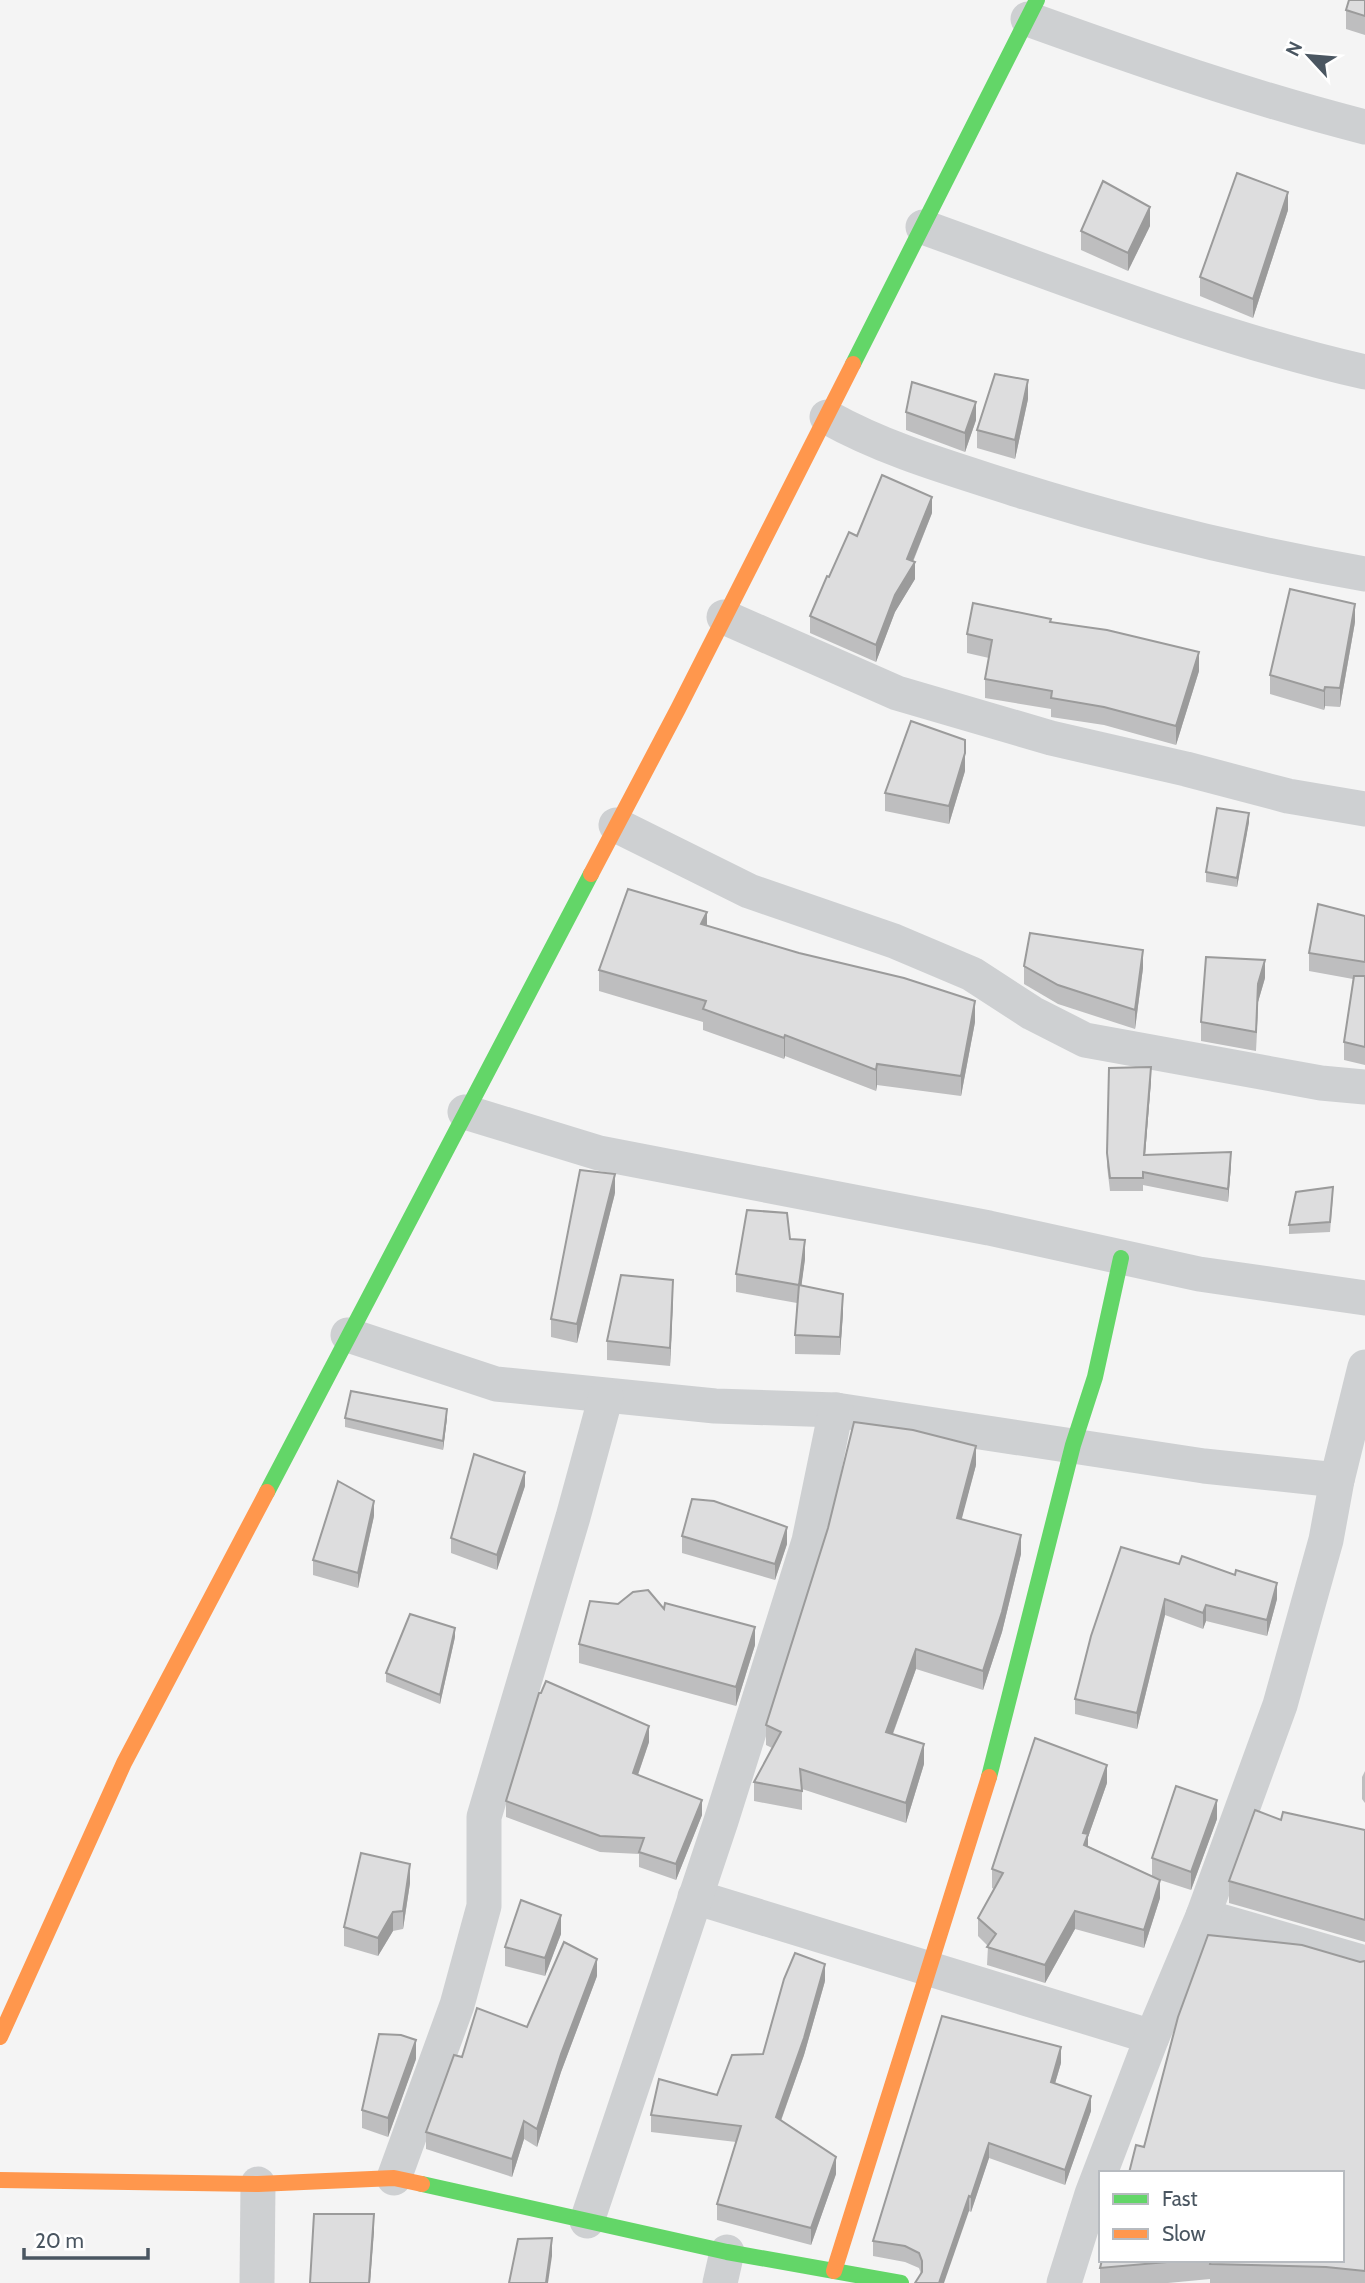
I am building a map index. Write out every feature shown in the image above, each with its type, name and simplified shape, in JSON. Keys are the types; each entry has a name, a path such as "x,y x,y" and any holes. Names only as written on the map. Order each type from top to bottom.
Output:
{"street":[{"path":"0,2037 124,1763 678,709 1033,10 1164,67 1300,110 1365,127"},
{"path":"923,227 1207,327 1365,372"},
{"path":"827,417 911,456 1061,503 1274,558 1365,574"},
{"path":"723,617 897,693 1051,738 1288,796 1365,809"},
{"path":"616,825 749,891 894,941 972,974 1032,1013 1085,1040 1308,1081 1365,1087"},
{"path":"465,1112 599,1153 989,1228 1199,1274 1365,1298"},
{"path":"834,2271 989,1777 1073,1445 1095,1377 1121,1258"},
{"path":"348,1335 496,1384 715,1406 836,1410 1204,1466 1337,1480"},
{"path":"1101,2171 1152,2037 1203,1916 1280,1705 1326,1540 1337,1480 1357,1442 1365,1367"},
{"path":"394,2178 457,2005 484,1906 484,1817 606,1396"},
{"path":"587,2221 645,2054 809,1541 836,1410"},
{"path":"695,1897 1152,2037"},
{"path":"1203,1916 1365,1963"},
{"path":"1065,2283 1099,2176"},
{"path":"0,2179 258,2184 394,2178 587,2221 724,2268 834,2271 901,2283"},
{"path":"257,2283 258,2184"}],"building":[{"path":"1349,0 1365,0 1365,16 1346,10"},
{"path":"1237,173 1288,192 1253,299 1200,277"},
{"path":"1103,181 1150,207 1128,253 1081,231"},
{"path":"995,374 1028,380 1015,440 977,430"},
{"path":"912,382 976,402 965,433 906,412"},
{"path":"882,475 932,497 907,559 915,562 895,595 876,645 810,616 849,532 857,536"},
{"path":"1290,589 1355,604 1340,688 1325,687 1324,691 1270,675"},
{"path":"973,603 1051,619 1050,622 1107,630 1199,652 1176,726 1104,707 1051,698 1052,691 985,679 992,640 967,634"},
{"path":"911,721 965,740 965,753 949,806 885,793"},
{"path":"1217,808 1249,813 1237,878 1206,872"},
{"path":"628,889 707,912 701,924 799,953 904,978 975,1001 961,1076 877,1064 876,1070 785,1035 784,1038 703,1009 706,1001 599,970"},
{"path":"1318,904 1365,916 1365,962 1309,953"},
{"path":"1030,933 1143,950 1135,1010 1058,985 1024,966"},
{"path":"1206,957 1265,960 1258,984 1256,1032 1201,1022"},
{"path":"1354,976 1365,976 1365,1047 1344,1042"},
{"path":"1151,1067 1144,1155 1231,1152 1228,1189 1143,1172 1143,1178 1110,1178 1107,1153 1109,1068"},
{"path":"580,1170 615,1174 577,1324 551,1319"},
{"path":"1333,1187 1330,1222 1289,1225 1296,1192"},
{"path":"747,1210 787,1213 790,1239 805,1240 799,1285 736,1274"},
{"path":"621,1275 673,1280 670,1348 607,1341"},
{"path":"799,1285 843,1294 840,1337 795,1335"},
{"path":"351,1391 447,1409 443,1441 345,1418"},
{"path":"854,1422 913,1430 976,1446 957,1518 1021,1535 1002,1612 983,1671 916,1649 886,1732 924,1744 906,1803 800,1769 802,1791 754,1782 781,1732 766,1725 828,1528"},
{"path":"474,1454 525,1472 497,1555 451,1538"},
{"path":"338,1481 374,1501 358,1573 313,1560"},
{"path":"692,1499 714,1501 787,1527 775,1564 682,1536"},
{"path":"1121,1547 1179,1564 1182,1556 1235,1575 1236,1570 1277,1583 1267,1620 1206,1605 1203,1613 1165,1599 1137,1713 1075,1699 1091,1636"},
{"path":"648,1590 664,1609 665,1603 755,1627 736,1687 579,1644 590,1601 618,1604 633,1592"},
{"path":"410,1614 455,1628 440,1695 386,1673"},
{"path":"546,1681 649,1726 633,1773 702,1800 676,1864 639,1852 644,1838 600,1836 506,1801 539,1693"},
{"path":"1035,1738 1107,1765 1083,1833 1088,1834 1084,1845 1160,1880 1144,1930 1075,1911 1045,1965 987,1947 996,1934 978,1918 1003,1873 992,1869"},
{"path":"1176,1786 1217,1800 1191,1872 1152,1858"},
{"path":"1255,1810 1281,1820 1283,1812 1365,1830 1365,1920 1229,1881"},
{"path":"361,1853 410,1864 403,1911 393,1912 378,1938 344,1927"},
{"path":"521,1900 561,1915 545,1958 505,1947"},
{"path":"1208,1935 1302,1945 1360,1962 1365,1961 1365,2271 1326,2267 1210,2264 1344,2262 1344,2171 1130,2171 1136,2145 1144,2147 1178,2017"},
{"path":"564,1942 597,1959 561,2054 537,2129 524,2121 512,2159 426,2132 454,2055 462,2057 477,2008 527,2027"},
{"path":"795,1953 825,1964 804,2038 776,2117 836,2157 811,2228 717,2204 741,2126 651,2115 659,2079 717,2095 732,2055 763,2054 784,1979"},
{"path":"942,2016 1061,2047 1051,2082 1091,2096 1065,2170 989,2143 939,2283 915,2283 922,2272 919,2253 905,2246 873,2241"},
{"path":"379,2034 401,2035 416,2040 388,2118 362,2110"},
{"path":"314,2214 374,2214 369,2283 310,2283"},
{"path":"552,2238 546,2283 509,2283 518,2239"},
{"path":"1102,2262 1168,2262 1100,2268"}],"traffic: fast":[{"path":"853,364 1037,0"},
{"path":"267,1492 591,874"},
{"path":"989,1777 1073,1445 1095,1377 1121,1258"},
{"path":"422,2184 727,2252 901,2283"}],"traffic: slow":[{"path":"591,874 853,364"},
{"path":"0,2037 124,1763 267,1492"},
{"path":"834,2271 989,1777"},
{"path":"0,2180 258,2184 394,2178 422,2184"}]}
